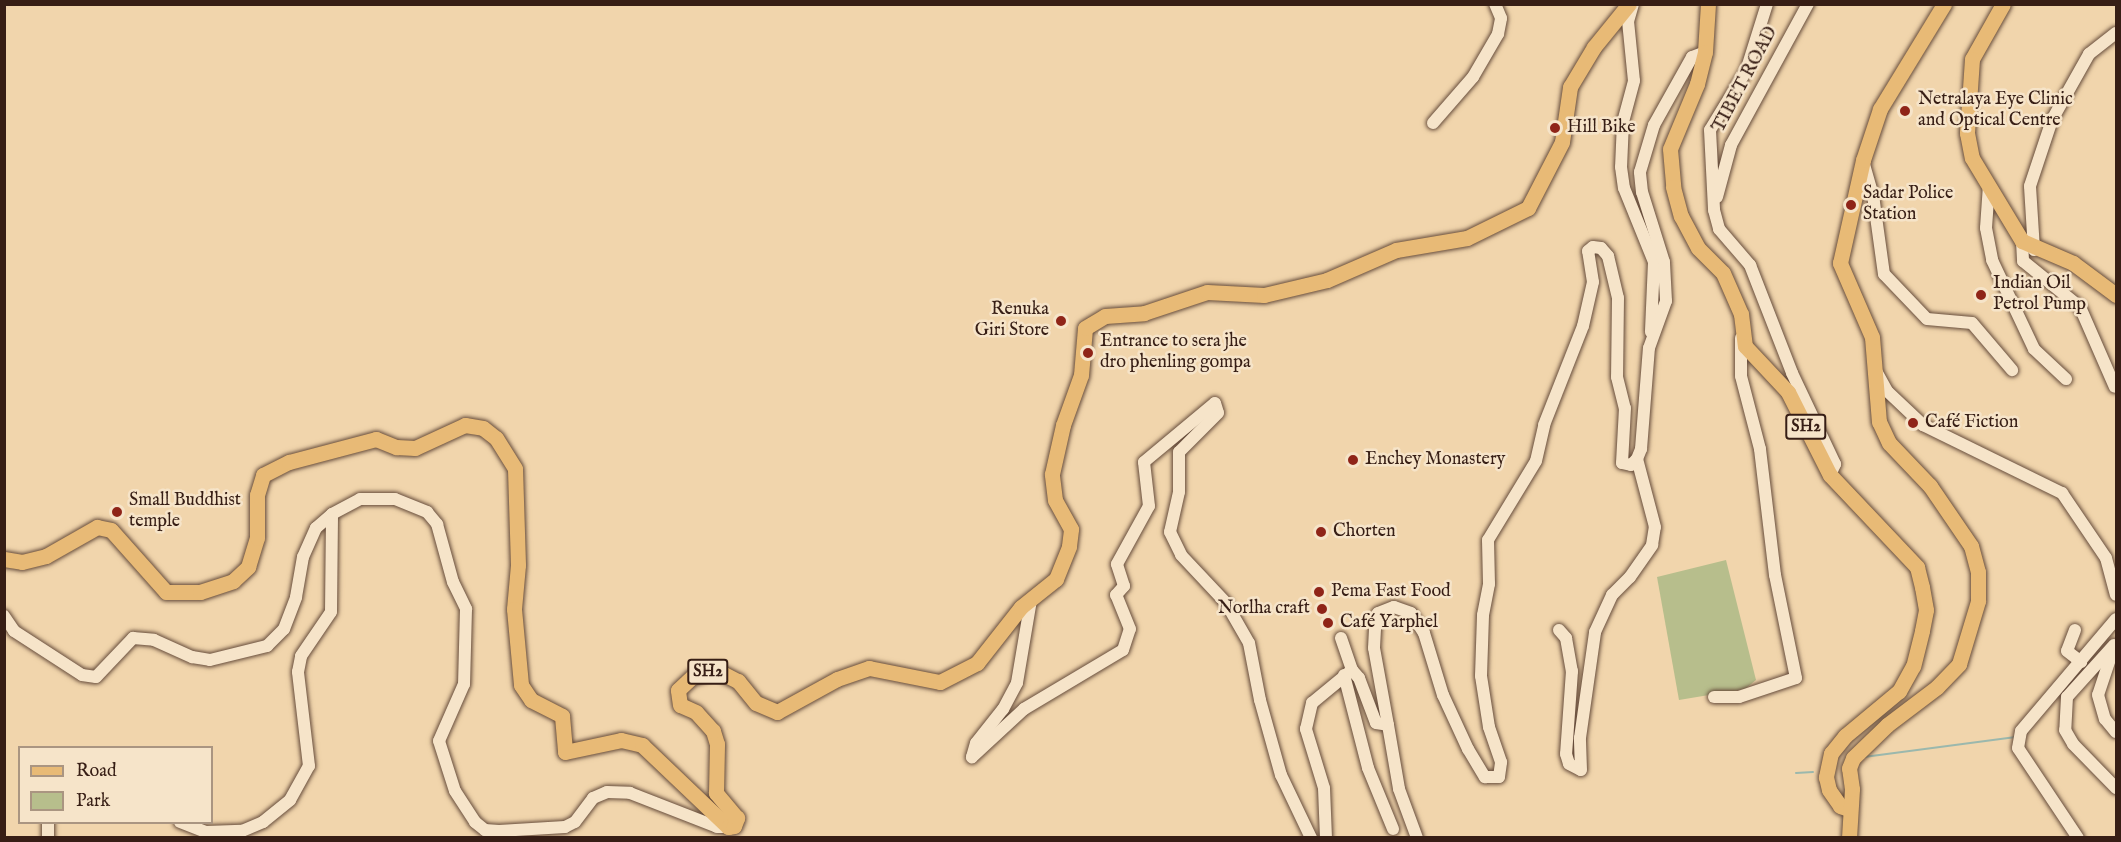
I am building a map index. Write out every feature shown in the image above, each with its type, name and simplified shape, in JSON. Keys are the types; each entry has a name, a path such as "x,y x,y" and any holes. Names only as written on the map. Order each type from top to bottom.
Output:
{"main road":[{"name":"SH2","path":"728,827 734,826 737,818 716,793 717,744 713,730 705,719 680,705 677,698 678,690 692,677 716,670 738,681 756,703 777,712 837,679 870,668 940,682 976,663 1031,600 1056,579 1069,546 1071,529 1055,500 1053,474 1063,425 1082,375 1084,328 1105,316 1144,313 1207,292 1264,295 1327,280 1396,249 1467,238 1528,208 1562,142 1570,87 1594,47 1631,4"},
{"name":"SH2","path":"1708,4 1705,52 1697,84 1670,149 1673,187 1681,216 1698,248 1723,273 1741,314 1741,326 1746,346 1788,392 1830,476 1917,567 1926,610 1913,666 1899,691 1845,736 1831,753 1826,777 1829,790 1840,806 1849,809"},
{"path":"1849,837 1852,789 1849,768 1853,758 1887,725 1938,687 1959,664 1978,601 1978,572 1971,546 1930,486 1888,443 1880,422 1872,336 1840,263 1863,160 1880,110 1944,4"},
{"path":"2004,4 1972,58 1967,133 1972,158 2028,245 2073,263 2116,295"},
{"path":"4,559 22,562 46,556 97,527 111,530 166,592 200,592 233,581 248,567 257,538 256,495 263,475 308,456 376,439 396,447 415,448 465,425 483,428 496,438 515,469 518,553 514,609 521,685 531,700 562,716 565,752 621,740 642,745 728,827"}],"street":[{"path":"1433,123 1473,77 1498,34 1501,18 1495,4"},
{"path":"1418,837 1399,789 1374,648 1378,613 1394,608 1411,613 1424,633 1443,695 1485,777 1499,777 1502,771 1489,727 1481,676 1483,615 1489,584 1488,540 1536,462 1544,425 1583,326 1593,282 1588,251 1593,247 1601,248 1608,256 1618,298 1617,377 1625,408 1622,463 1630,465 1637,459 1641,449 1650,348 1654,262 1624,188 1623,122 1634,81 1628,21 1631,4"},
{"path":"1767,4 1746,71 1710,129 1714,210 1719,229 1750,265 1792,373 1835,464 1830,476"},
{"name":"TIBET ROAD","path":"1714,210 1731,145 1808,4"},
{"path":"2115,387 2080,307 2023,261 2028,245 2030,186 2052,120 2089,54 2116,33"},
{"path":"1650,348 1666,301 1664,262 1642,192 1640,172 1654,125 1692,57 1705,52"},
{"path":"1863,160 1873,195 1884,274 1927,319 1972,323 2012,370"},
{"path":"1624,188 1640,172"},
{"path":"1989,185 1986,228 1992,260 2034,349 2066,379"},
{"path":"1714,697 1739,697 1796,678 1775,575 1761,449 1741,376 1741,326"},
{"path":"1875,370 1887,392 1923,425 2062,494 2106,558 2116,595"},
{"path":"1031,600 1017,683 1003,709 976,743 972,757 1024,709 1123,650 1130,628 1116,595 1124,586 1117,564 1149,506 1144,462 1215,403 1218,413 1179,452 1179,492 1170,532 1181,555 1226,603 1249,643 1260,700 1281,775 1311,837"},
{"path":"1559,630 1566,638 1572,671 1566,754 1569,764 1581,770 1580,738 1595,632 1612,595 1630,577 1652,545 1655,527 1637,459"},
{"path":"4,616 14,631 82,675 96,677 133,638 154,640 192,657 210,660 267,646 284,629 296,597 303,556 316,528 333,514 360,499 395,499 427,512 436,524 453,582 466,609 468,640 464,684 439,741 455,791 485,830 530,832 565,827 575,822 593,798 607,792 630,793 717,827 728,827"},
{"path":"185,824 206,832 242,831 263,822 290,800 309,766 298,672 301,656 331,612 333,514"},
{"path":"2078,837 2018,748 2021,732 2116,619"},
{"path":"2075,630 2067,651 2081,662"},
{"path":"1341,638 1368,768 1393,830"},
{"path":"2115,641 2097,695 2105,719 2116,732"},
{"path":"2115,641 2067,697 2065,730 2073,744 2116,788"},
{"path":"1348,672 1359,678 1376,723 1388,725"},
{"path":"1326,837 1324,788 1314,763 1307,722 1312,703 1348,672"}],"green space":[{"path":"1726,560 1756,680 1745,689 1679,700 1657,577"}],"waterway":[{"path":"1864,757 2016,737"},
{"path":"1796,773 1813,772"}],"place":[{"name":"Netralaya Eye Clinic and Optical Centre","path":"1905,111"},
{"name":"Hill Bike","path":"1555,128"},
{"name":"Sadar Police Station","path":"1851,205"},
{"name":"Indian Oil Petrol Pump","path":"1981,295"},
{"name":"Renuka Giri Store","path":"1061,321"},
{"name":"Entrance to sera jhe dro phenling gompa","path":"1088,353"},
{"name":"Café Fiction","path":"1913,423"},
{"name":"Enchey Monastery","path":"1353,460"},
{"name":"Small Buddhist temple","path":"117,512"},
{"name":"Chorten","path":"1321,532"},
{"name":"Pema Fast Food","path":"1319,592"},
{"name":"Norlha craft","path":"1322,609"},
{"name":"Café Yarphel","path":"1328,623"}]}
